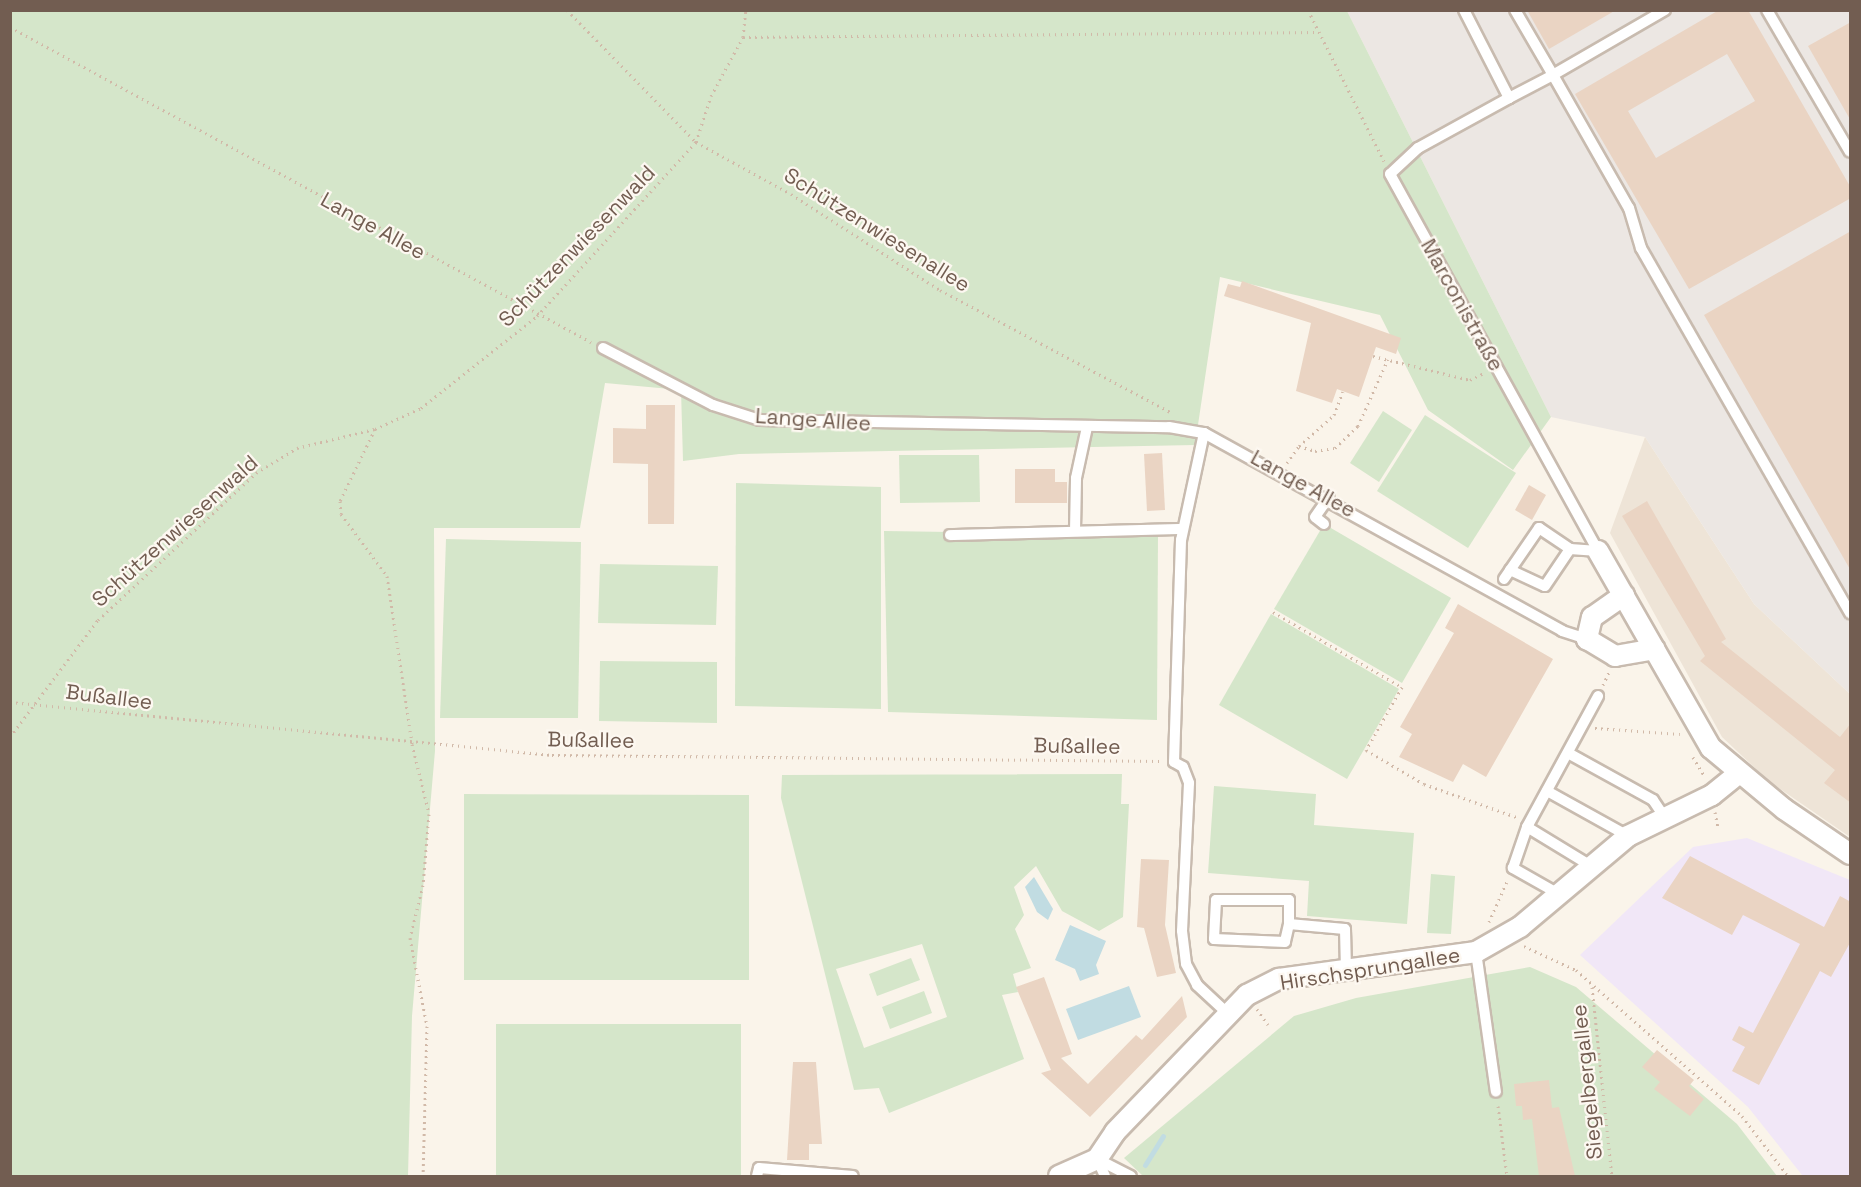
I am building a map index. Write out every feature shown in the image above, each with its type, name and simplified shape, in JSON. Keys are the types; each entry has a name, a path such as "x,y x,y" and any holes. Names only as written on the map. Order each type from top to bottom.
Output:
{"street":[{"name":"Marconistraße","path":"1598,551 1711,748 1738,774 1851,854"},
{"path":"1624,595 1592,617 1587,639 1616,656 1654,649"},
{"name":"Hirschsprungallee","path":"1101,1168 1115,1132 1227,1013 1279,979 1476,952 1502,939 1628,836 1663,815 1712,795 1738,774"},
{"path":"1059,1176 1101,1168"}],"lane":[{"path":"1464,10 1509,98"},
{"path":"1515,10 1629,208 1641,248 1851,613"},
{"path":"1390,174 1418,148 1553,75 1665,10"},
{"path":"1767,10 1851,152"},
{"name":"Marconistraße","path":"1390,174 1598,551"},
{"name":"Lange Allee","path":"603,348 713,405 760,420 1087,426 1204,433 1329,497 1532,615 1587,639"},
{"path":"1075,531 1076,478 1087,426"},
{"path":"1204,433 1183,529 1174,762 1183,767 1189,783 1182,931 1186,964 1197,985 1227,1013"},
{"path":"1324,524 1315,517 1329,497"},
{"path":"1570,549 1545,586 1507,574 1539,528 1570,549 1598,551"},
{"path":"950,535 1183,529"},
{"path":"1557,893 1513,868 1528,825 1568,753 1579,727 1598,696"},
{"path":"1568,753 1653,800 1663,815"},
{"path":"1547,791 1628,836"},
{"path":"1528,825 1591,866"},
{"path":"1216,900 1289,900 1289,924 1285,942 1214,939 1216,900"},
{"path":"1289,924 1345,929 1346,971"},
{"path":"1476,952 1496,1092"},
{"path":"757,1176 759,1168 853,1176"},
{"path":"1101,1168 1131,1176"}],"path":[{"name":"Schützenwiesenallee","path":"567,10 696,142 791,194 940,290 1174,414"},
{"name":"Schützenwiesenwald","path":"10,737 98,620 256,473 297,448 375,429 421,408 537,316 696,142 711,96 743,37 746,10"},
{"path":"1308,10 1390,174"},
{"name":"Lange Allee","path":"10,27 537,316 603,348"},
{"path":"743,37 1318,32"},
{"path":"1373,356 1470,380 1497,368"},
{"path":"1299,446 1315,451 1335,448 1351,433 1388,359"},
{"path":"1280,471 1299,446 1334,415 1343,392"},
{"path":"375,429 340,501 341,514 387,576 412,744 429,814 423,885 410,938 427,1026 423,1176"},
{"path":"1273,612 1402,687 1366,750 1424,784 1528,825"},
{"path":"1598,696 1616,656"},
{"name":"Bußallee","path":"10,702 412,744 552,755 1174,762"},
{"path":"1579,727 1680,734"},
{"path":"1502,939 1488,926 1513,868"},
{"path":"1550,954 1592,985 1742,1116 1788,1176"},
{"name":"Siegelbergallee","path":"1592,985 1612,1176"},
{"path":"1496,1092 1507,1176"}],"shaded area":[{"path":"1347,11 1850,11 1850,694 1754,604 1645,437 1551,417"},
{"path":"1645,437 1754,604 1850,694 1850,837 1770,782 1722,737 1610,533"},
{"path":"1747,838 1850,880 1850,1176 1802,1175 1748,1107 1580,955 1693,847"}],"green space":[{"path":"10,11 1347,11 1551,417 1513,470 1428,410 1380,315 1220,277 1195,445 739,454 683,461 681,390 605,383 580,528 434,528 435,751 412,1016 408,1176 11,1176"},
{"path":"1383,411 1412,430 1379,482 1350,463"},
{"path":"1425,415 1516,473 1468,548 1377,491"},
{"path":"899,455 979,455 980,502 900,503"},
{"path":"736,483 881,487 881,709 735,706"},
{"path":"1324,524 1451,598 1402,683 1274,609"},
{"path":"884,531 1158,535 1157,720 888,712"},
{"path":"446,539 581,542 578,718 440,718"},
{"path":"600,564 718,566 716,625 598,623"},
{"path":"1271,614 1399,689 1347,779 1219,705"},
{"path":"600,661 717,662 717,723 599,721"},
{"path":"1122,774 1121,804 1129,804 1123,917 1099,931 1062,911 1036,866 1014,887 1024,915 1015,929 1031,968 1013,974 1018,992 1002,995 1024,1059 889,1113 879,1088 854,1090 781,798 782,775","holes":["922,944 947,1017 864,1048 836,969"]},
{"path":"1214,786 1316,794 1314,825 1414,833 1407,924 1307,916 1309,881 1208,873"},
{"path":"464,794 749,795 749,980 464,980"},
{"path":"1431,874 1455,876 1451,934 1427,933"},
{"path":"911,958 920,980 877,996 869,974"},
{"path":"1530,967 1576,987 1737,1124 1777,1176 1143,1176 1124,1158 1294,1016 1356,998"},
{"path":"924,991 932,1013 890,1029 882,1007"},
{"path":"496,1024 741,1024 741,1176 496,1176"}],"water":[{"path":"1034,877 1053,909 1048,920 1037,912 1025,887"},
{"path":"1070,925 1106,941 1096,965 1099,974 1080,981 1075,969 1055,960"},
{"path":"1129,986 1141,1017 1078,1040 1066,1009"}],"building":[{"path":"1527,10 1616,10 1549,49"},
{"path":"1719,10 1748,10 1851,188 1851,198 1689,289 1575,94","holes":["1727,54 1755,101 1656,158 1628,111"]},
{"path":"1851,22 1851,121 1808,46"},
{"path":"1851,231 1851,571 1704,315"},
{"path":"1242,281 1401,338 1396,354 1376,347 1359,397 1337,389 1332,403 1296,391 1311,323 1224,296 1228,284 1240,287"},
{"path":"646,405 675,405 674,524 648,524 648,464 613,463 613,428 646,429"},
{"path":"1162,453 1165,510 1147,511 1144,454"},
{"path":"1015,469 1055,469 1055,482 1067,482 1067,503 1015,503"},
{"path":"1529,485 1546,495 1532,520 1515,510"},
{"path":"1647,501 1726,639 1721,642 1840,737 1851,723 1851,803 1824,783 1835,770 1700,661 1705,656 1622,516"},
{"path":"1458,604 1553,659 1486,777 1463,764 1453,782 1399,757 1412,734 1400,727 1454,633 1445,628"},
{"path":"1690,856 1824,927 1840,896 1851,902 1851,941 1831,977 1820,971 1759,1085 1732,1071 1745,1047 1732,1040 1739,1026 1753,1033 1800,944 1743,915 1732,935 1662,898"},
{"path":"1141,859 1169,860 1165,925 1176,973 1157,977 1144,928 1137,927"},
{"path":"1044,977 1072,1054 1061,1058 1088,1084 1136,1035 1142,1040 1182,996 1187,1017 1090,1117 1041,1073 1051,1070 1016,987"},
{"path":"1657,1050 1694,1080 1689,1086 1704,1099 1690,1116 1654,1089 1660,1082 1642,1067"},
{"path":"793,1062 816,1062 822,1144 809,1144 809,1160 787,1160"},
{"path":"1549,1080 1552,1108 1559,1107 1575,1176 1539,1176 1532,1119 1523,1120 1522,1106 1516,1106 1514,1084"}],"waterway":[{"path":"1145,1165 1163,1136"}]}
